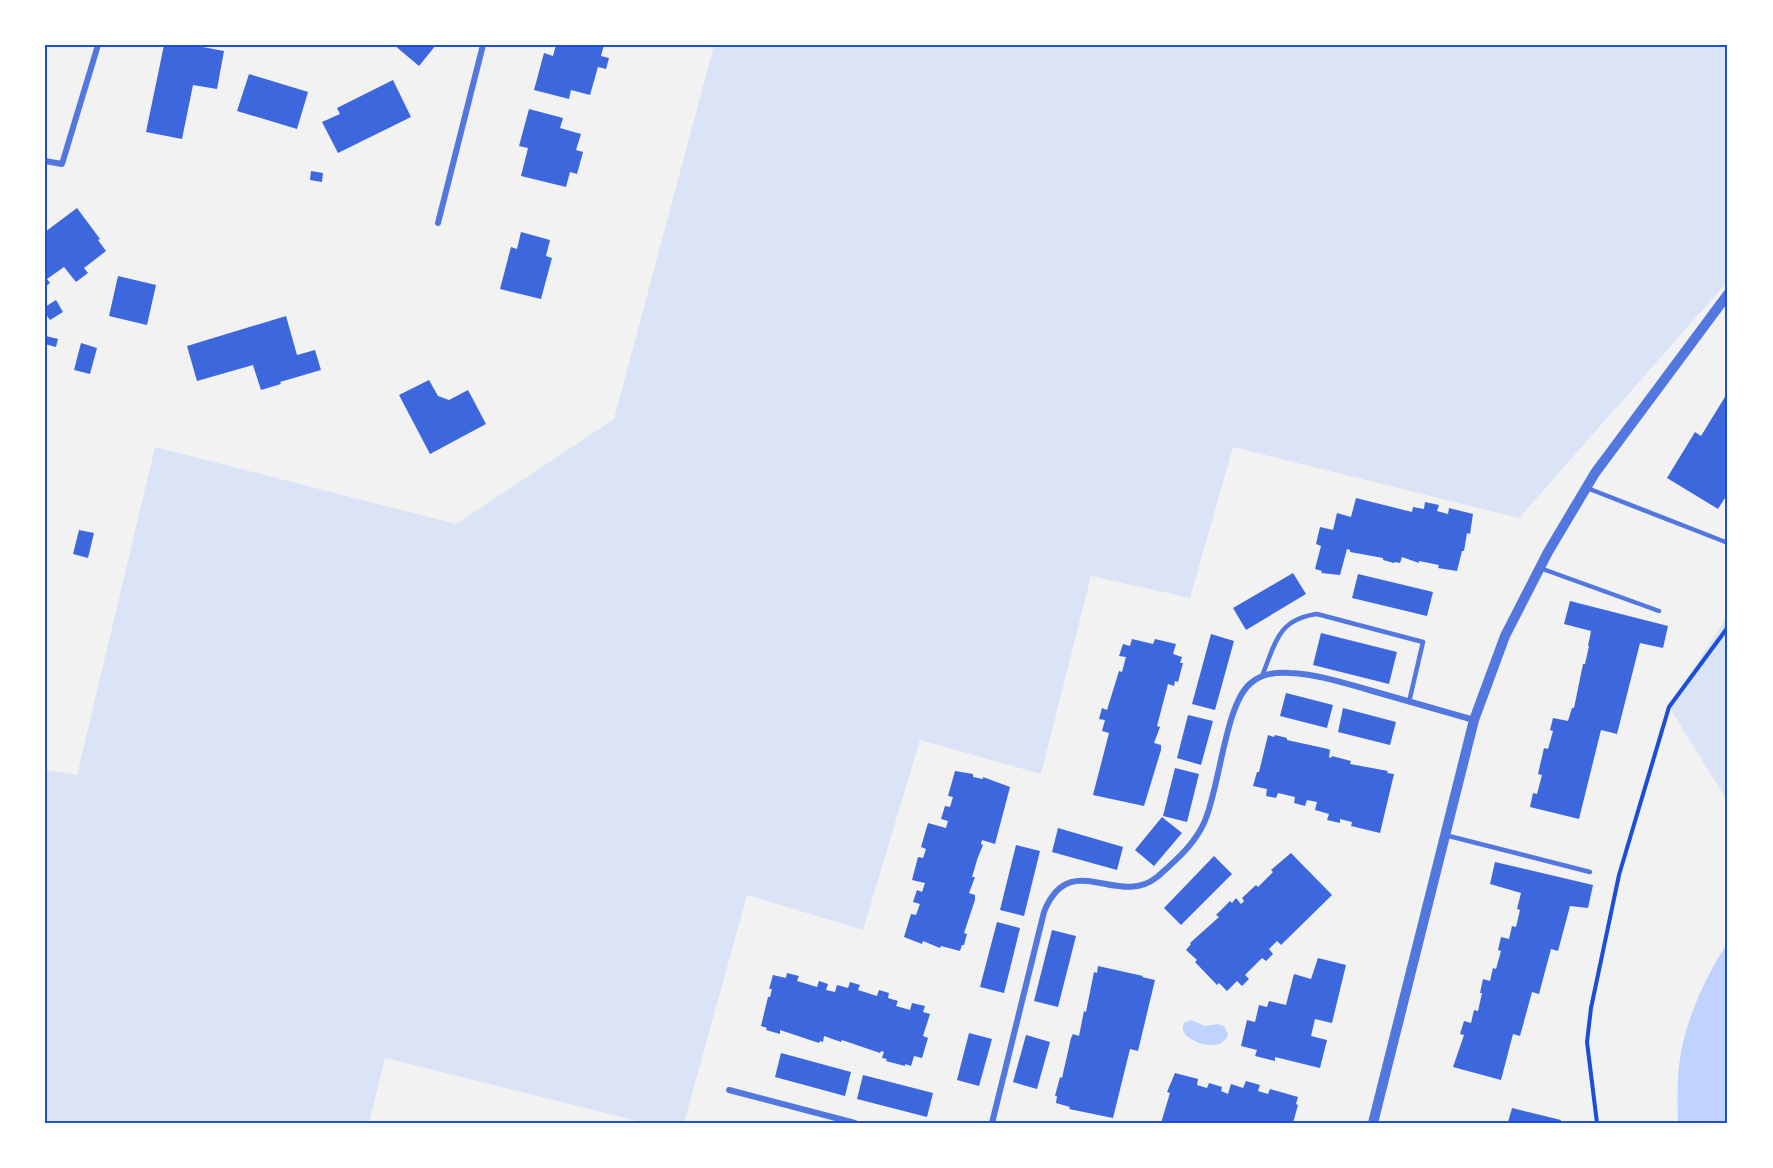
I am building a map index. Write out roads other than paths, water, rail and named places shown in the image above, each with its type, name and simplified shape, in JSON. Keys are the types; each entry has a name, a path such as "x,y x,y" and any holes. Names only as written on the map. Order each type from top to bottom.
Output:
{"street":[{"path":"45,161 62,164 98,45"},
{"path":"438,223 483,45"},
{"path":"1373,1123 1474,720 1505,636 1540,567 1595,474 1728,294"},
{"path":"992,1123 1044,912 1051,898 1060,887 1079,880 1094,880 1125,888 1144,885 1157,877 1190,847 1204,823 1214,796 1233,715 1242,693 1251,683 1262,676 1290,673 1309,675 1474,720"},
{"path":"729,1089 855,1123"}],"lane":[{"path":"1587,488 1728,543"},
{"path":"1540,567 1659,611"},
{"path":"1262,676 1280,634 1290,622 1303,616 1317,614 1424,642 1409,702"},
{"path":"1445,835 1590,872"}],"water":[{"path":"1728,942 1728,1123 1678,1123 1679,1067 1682,1045 1703,987"},
{"path":"1191,1020 1205,1026 1217,1024 1224,1026 1228,1034 1220,1044 1199,1043 1183,1031 1184,1023"}]}
